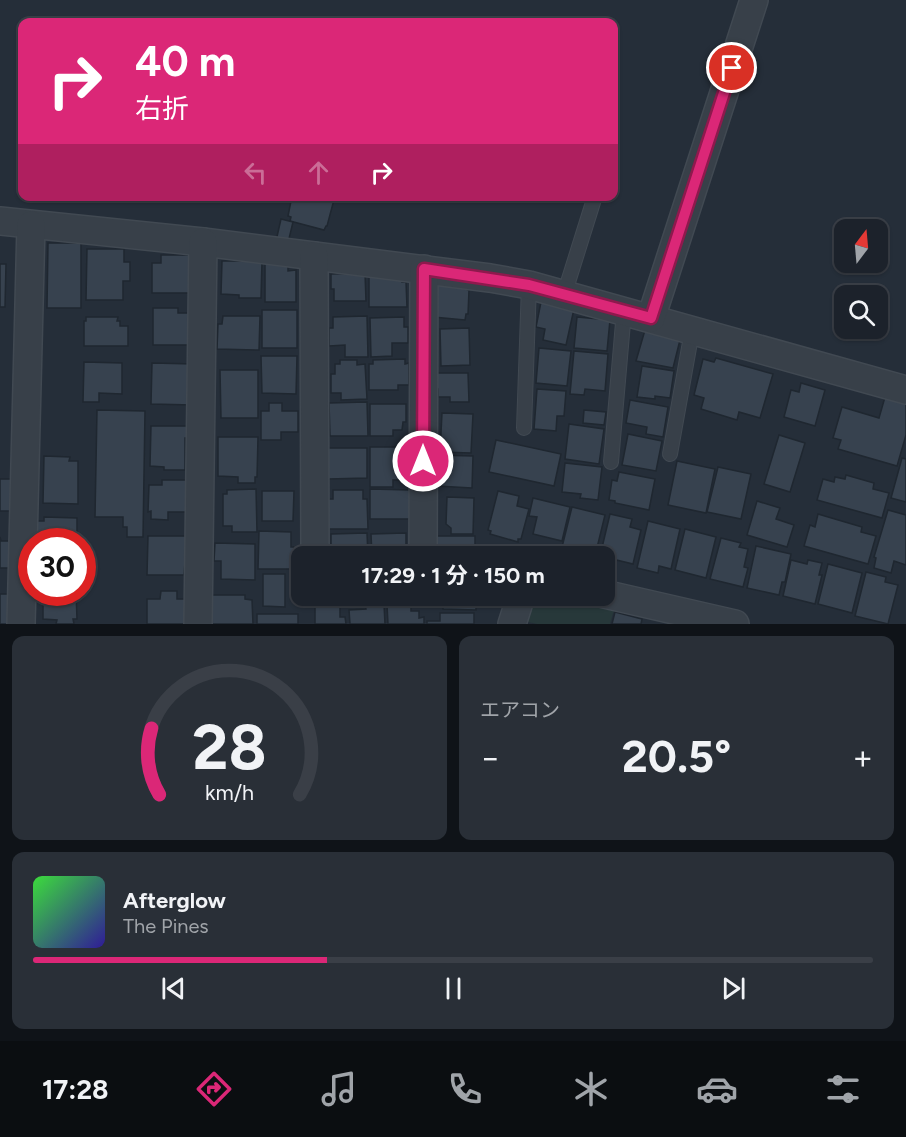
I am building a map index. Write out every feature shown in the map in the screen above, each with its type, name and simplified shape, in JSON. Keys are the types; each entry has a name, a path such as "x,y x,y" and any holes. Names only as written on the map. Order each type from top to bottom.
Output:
{"street":[{"path":"651,318 754,0"},
{"path":"0,221 203,242 424,269 529,285 906,390"},
{"path":"21,624 31,225"},
{"path":"198,624 203,242"},
{"path":"314,256 315,546"},
{"path":"423,546 424,269"},
{"path":"615,597 735,624"},
{"path":"512,624 518,606"}],"lane":[{"path":"564,295 593,201"},
{"path":"524,428 529,285"},
{"path":"611,462 624,311"},
{"path":"670,454 692,331"}],"shaded area":[{"path":"532,606 598,606 614,610 610,624 528,622"}],"building":[{"path":"291,201 334,201 324,230 290,221 291,217 288,216"},
{"path":"281,219 293,222 288,243 276,241"},
{"path":"48,243 81,243 81,308 47,308"},
{"path":"87,249 124,249 124,262 130,262 130,281 123,281 123,300 86,300"},
{"path":"161,255 189,255 189,260 196,260 196,293 152,293 152,263 161,263"},
{"path":"222,261 262,261 261,298 239,298 239,295 221,294"},
{"path":"288,262 288,271 296,270 296,302 265,302 265,263"},
{"path":"0,264 6,264 5,307 0,307"},
{"path":"365,273 366,301 334,301 331,274"},
{"path":"369,275 380,275 380,278 402,277 402,282 406,282 407,307 369,307"},
{"path":"435,282 465,284 465,289 469,290 468,314 465,320 433,317"},
{"path":"541,302 574,309 566,345 543,340 545,329 536,327"},
{"path":"153,308 178,308 178,313 195,313 194,345 153,345"},
{"path":"262,310 297,310 297,348 262,348"},
{"path":"223,316 260,316 259,350 217,349 218,324 222,324"},
{"path":"367,316 368,357 345,357 345,345 329,346 329,328 333,328 333,317"},
{"path":"86,317 118,317 117,321 120,321 120,326 128,326 128,346 84,346"},
{"path":"404,317 404,327 408,327 408,343 392,343 392,356 371,357 370,318"},
{"path":"577,317 610,320 607,351 574,348"},
{"path":"469,328 470,365 441,366 440,329"},
{"path":"645,330 680,340 673,368 636,361"},
{"path":"539,348 571,351 567,386 536,383"},
{"path":"574,351 608,354 605,391 585,389 584,395 570,394"},
{"path":"261,356 297,356 296,394 262,393"},
{"path":"716,358 773,374 760,418 739,412 737,420 701,409 704,398 694,395 703,359 714,362"},
{"path":"405,359 405,364 409,363 409,385 398,385 398,390 369,390 369,364 373,364 373,360"},
{"path":"340,360 357,360 357,365 365,364 367,399 341,400 341,393 331,393 331,374 335,374 335,364 340,364"},
{"path":"84,362 122,363 122,394 99,393 99,402 83,402"},
{"path":"152,363 194,364 193,405 151,404"},
{"path":"642,366 674,371 670,398 637,397"},
{"path":"220,370 258,370 258,418 221,418"},
{"path":"434,373 468,373 469,402 450,402 450,397 438,397 438,389 434,389"},
{"path":"801,383 825,390 815,426 784,417 791,390 799,392"},
{"path":"537,389 566,391 564,416 557,416 556,431 534,429"},
{"path":"885,397 906,402 906,435 897,466 838,449 841,440 833,438 842,407 879,418"},
{"path":"630,400 668,407 663,437 646,434 647,427 626,423"},
{"path":"367,402 368,436 330,436 329,403"},
{"path":"269,403 282,403 282,411 298,411 298,432 281,432 281,440 261,440 261,411 269,411"},
{"path":"370,404 406,404 406,422 403,422 402,430 393,430 393,436 370,436"},
{"path":"97,410 145,411 143,537 127,537 127,527 123,527 123,517 95,517"},
{"path":"584,410 606,412 604,425 583,423"},
{"path":"442,413 473,414 471,453 440,452"},
{"path":"569,424 604,429 599,464 565,459"},
{"path":"151,426 189,426 189,438 185,438 185,470 164,470 164,467 150,466"},
{"path":"628,434 662,441 656,471 622,465"},
{"path":"779,435 805,443 790,492 764,484"},
{"path":"218,437 258,437 255,483 238,483 238,477 218,476"},
{"path":"496,440 561,454 554,486 489,472"},
{"path":"370,447 410,447 410,471 405,471 405,480 393,480 393,487 370,487"},
{"path":"328,448 367,448 367,478 328,479"},
{"path":"435,455 473,456 472,488 437,486 437,483 434,483"},
{"path":"44,456 70,457 69,461 78,461 78,504 43,503"},
{"path":"902,458 906,459 906,502 891,498"},
{"path":"677,461 715,469 706,513 668,505"},
{"path":"565,463 602,467 598,500 580,498 581,494 562,492"},
{"path":"718,467 751,474 741,519 707,512"},
{"path":"619,472 655,479 649,510 609,500 612,480 617,481"},
{"path":"846,475 874,483 873,489 889,493 882,518 817,500 823,479 834,482 835,477 845,479"},
{"path":"0,479 15,479 15,511 0,511"},
{"path":"162,480 192,480 191,512 168,512 168,520 151,519 151,511 148,512 149,485 162,485"},
{"path":"256,489 257,532 232,532 232,526 223,526 223,494 227,494 227,490"},
{"path":"370,489 410,490 410,519 370,519"},
{"path":"333,490 363,490 363,499 367,499 368,529 328,529 328,499 333,499"},
{"path":"262,491 294,491 293,521 262,521"},
{"path":"498,491 519,496 517,506 529,509 521,539 518,539 518,542 490,534 491,531 488,530"},
{"path":"447,497 474,498 473,534 451,534 451,528 446,524"},
{"path":"533,498 570,507 562,541 533,534 537,517 529,516"},
{"path":"757,501 780,508 776,519 794,525 787,547 747,535"},
{"path":"572,507 605,515 597,546 562,546"},
{"path":"888,510 906,515 906,565 894,561 891,573 874,568 876,558 874,557"},
{"path":"610,514 632,519 630,527 641,530 633,564 615,560 615,546 602,546"},
{"path":"818,514 862,527 861,532 876,536 868,564 804,546 810,525 815,527"},
{"path":"44,517 77,518 77,528 37,528 37,521 44,521"},
{"path":"648,521 680,529 671,569 659,566 658,573 637,568"},
{"path":"685,529 716,537 706,578 675,570"},
{"path":"259,531 291,532 291,569 258,569"},
{"path":"367,533 368,546 331,546 331,534"},
{"path":"406,533 406,546 372,546 371,534"},
{"path":"148,536 190,536 189,562 185,562 184,575 147,575"},
{"path":"436,536 475,536 475,546 436,546"},
{"path":"0,537 1,541 9,541 9,568 0,568"},
{"path":"721,538 741,543 739,547 748,549 744,567 748,568 743,587 710,579"},
{"path":"215,543 255,544 255,580 221,579 221,561 214,561"},
{"path":"756,546 791,554 785,582 782,582 779,595 747,588"},
{"path":"791,560 807,564 808,560 822,563 819,575 822,575 815,604 783,596"},
{"path":"828,564 862,573 852,613 818,604"},
{"path":"866,572 886,577 885,582 898,585 888,624 855,616"},
{"path":"263,574 285,574 285,607 263,606"},
{"path":"161,591 177,591 177,599 190,599 190,624 147,624 147,599 160,599"},
{"path":"0,594 13,594 13,624 0,624"},
{"path":"211,595 245,595 245,599 252,600 253,624 212,624"},
{"path":"43,606 77,606 77,619 73,619 74,624 56,624 57,620 43,619"},
{"path":"315,606 340,606 340,617 345,617 346,624 315,624"},
{"path":"365,606 384,606 385,624 350,624 349,610 366,609"},
{"path":"387,606 411,606 411,611 419,611 419,618 424,617 424,624 388,624"},
{"path":"443,606 476,606 476,610 443,609"},
{"path":"615,612 642,619 641,624 612,624"},
{"path":"440,613 474,613 474,624 427,624 427,621 440,621"},
{"path":"257,614 298,614 298,624 257,624"}],"route":[{"path":"423,461 424,269 529,285 651,318 732,68"}]}
